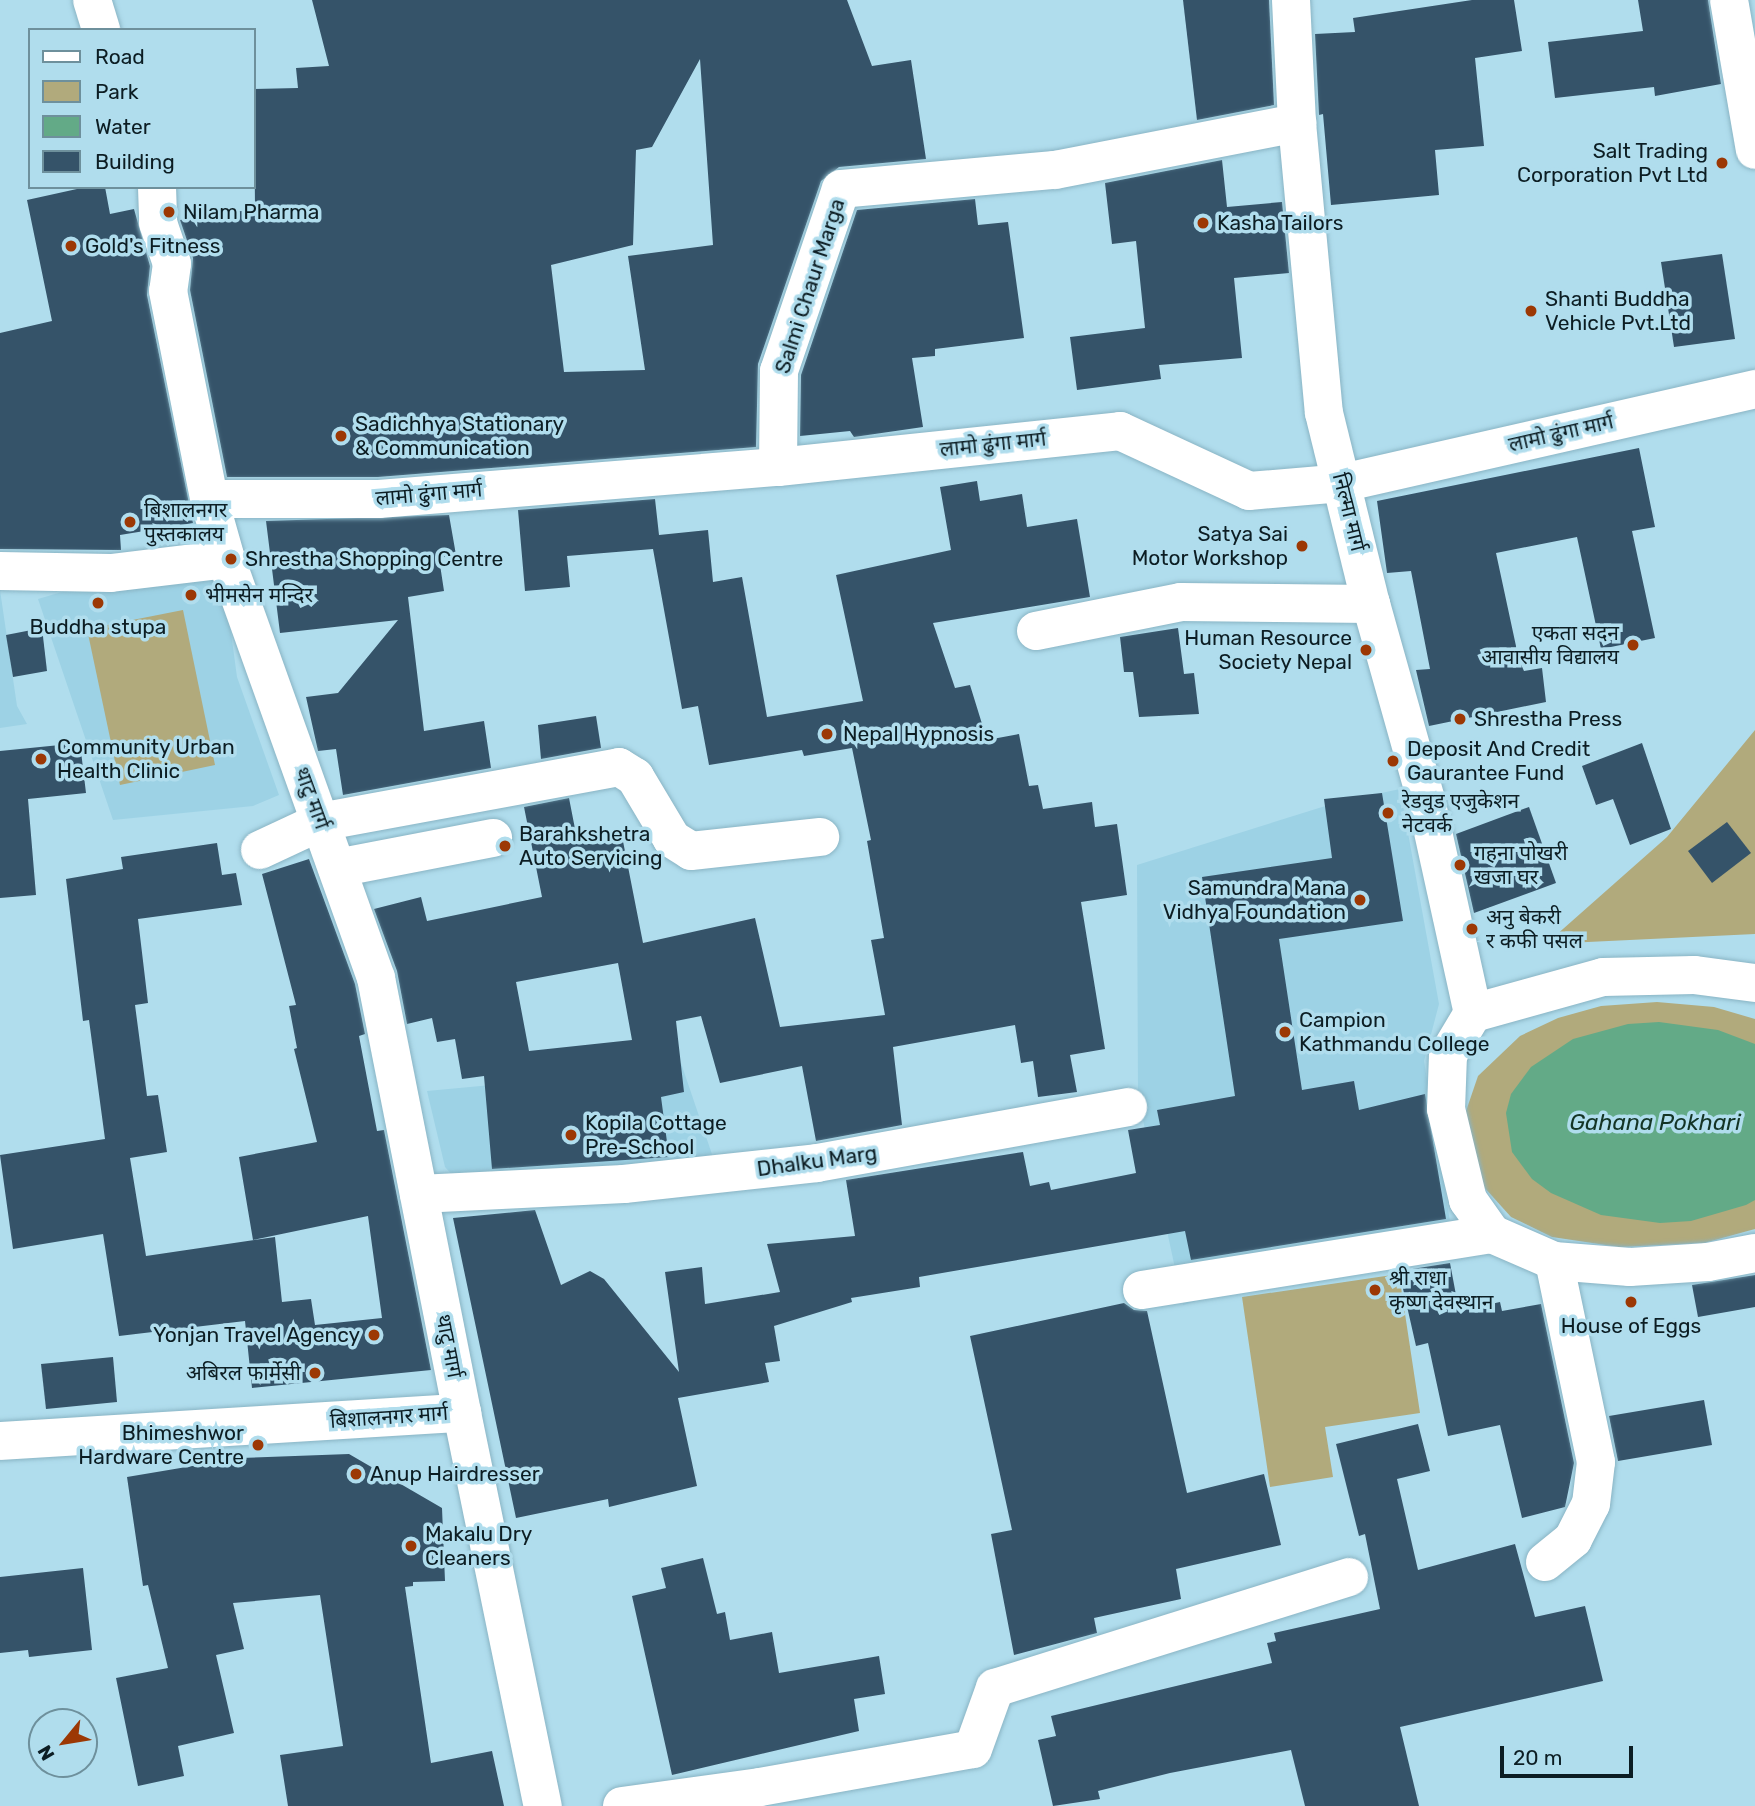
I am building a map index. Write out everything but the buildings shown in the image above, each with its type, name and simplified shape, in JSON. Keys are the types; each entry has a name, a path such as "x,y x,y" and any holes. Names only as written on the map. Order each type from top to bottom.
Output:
{"street":[{"path":"92,0 100,28"},
{"name":"निल्मा मार्ग","path":"1291,0 1297,123 1324,413 1371,604 1426,800 1472,1013"},
{"path":"1729,0 1755,150"},
{"name":"Salmi Chaur Marga","path":"778,467 779,371 841,189 1055,170 1297,123"},
{"name":"थाटु मार्ग","path":"156,189 158,223 172,264 169,291 209,499 226,559 376,978 462,1413"},
{"name":"लामो ढुंगा मार्ग","path":"209,499 379,499 778,467 1121,431 1249,491 1342,484 1755,389"},
{"path":"0,570 111,573 226,559"},
{"path":"1036,631 1181,602 1371,604"},
{"path":"260,850 320,822 619,767 635,777 672,839 691,851 820,837"},
{"path":"337,868 493,838"},
{"path":"1755,983 1694,975 1603,977 1472,1013 1448,1055 1446,1109 1468,1200 1492,1234 1554,1261 1630,1267 1709,1262 1755,1253"},
{"name":"Dhalku Marg","path":"419,1194 624,1184 817,1163 1128,1107"},
{"path":"1142,1290 1492,1234"},
{"path":"1545,1562 1573,1539 1591,1504 1596,1462 1554,1261"},
{"name":"बिशालनगर मार्ग","path":"0,1441 462,1413 543,1806"},
{"path":"622,1806 760,1787 973,1749 995,1688 1349,1577"}],"shaded area":[{"path":"222,566 237,677 279,795 253,806 113,820 38,599 116,576"},
{"path":"0,590 17,706 27,724 0,728"},
{"name":"Campion Kathmandu College","path":"1400,789 1439,1004 1424,1061 1451,1228 1183,1305 1138,1097 1137,865 1335,803"},
{"name":"Kopila Cottage Pre-School","path":"681,1063 717,1169 465,1189 445,1167 427,1091 638,1071"}],"green space":[{"path":"183,610 215,765 120,785 87,629"},
{"path":"1755,730 1755,934 1546,944 1667,837"},
{"name":"Gahana Pokhari","path":"1657,1002 1714,1007 1755,1019 1755,1229 1704,1243 1619,1247 1552,1237 1511,1217 1483,1186 1464,1117 1478,1076 1520,1036 1558,1018 1601,1006"},
{"path":"1399,1274 1420,1413 1325,1427 1333,1477 1270,1487 1242,1297"}],"water":[{"name":"Gahana Pokhari","path":"1659,1022 1718,1030 1755,1044 1755,1200 1746,1205 1691,1221 1660,1223 1601,1215 1551,1193 1532,1179 1512,1152 1506,1113 1511,1094 1531,1067 1573,1039 1628,1024"}],"place":[{"name":"Salt Trading Corporation Pvt Ltd","path":"1722,163"},
{"name":"Nilam Pharma","path":"169,212"},
{"name":"Kasha Tailors","path":"1203,223"},
{"name":"Gold's Fitness","path":"71,246"},
{"name":"Shanti Buddha Vehicle Pvt.Ltd","path":"1531,311"},
{"name":"Sadichhya Stationary & Communication","path":"341,436"},
{"name":"बिशालनगर पुस्तकालय","path":"130,522"},
{"name":"Satya Sai Motor Workshop","path":"1302,546"},
{"name":"Shrestha Shopping Centre","path":"231,559"},
{"name":"भीमसेन मन्दिर","path":"191,595"},
{"name":"Buddha stupa","path":"98,603"},
{"name":"एकता सदन आवासीय विद्यालय","path":"1633,645"},
{"name":"Human Resource Society Nepal","path":"1366,650"},
{"name":"Shrestha Press","path":"1460,719"},
{"name":"Nepal Hypnosis","path":"827,734"},
{"name":"Community Urban Health Clinic","path":"41,759"},
{"name":"Deposit And Credit Gaurantee Fund","path":"1393,761"},
{"name":"रेडवुड एजुकेशन नेटवर्क","path":"1388,813"},
{"name":"Barahkshetra Auto Servicing","path":"505,846"},
{"name":"गहना पोखरी खजा घर","path":"1460,865"},
{"name":"Samundra Mana Vidhya Foundation","path":"1360,900"},
{"name":"अनु बेकरी र कफी पसल","path":"1472,929"},
{"name":"Campion Kathmandu College","path":"1285,1032"},
{"name":"Kopila Cottage Pre-School","path":"571,1135"},
{"name":"श्री राधा कृष्ण देवस्थान","path":"1375,1290"},
{"name":"House of Eggs","path":"1631,1302"},
{"name":"Yonjan Travel Agency","path":"374,1335"},
{"name":"अबिरल फार्मेसी","path":"315,1373"},
{"name":"Bhimeshwor Hardware Centre","path":"258,1445"},
{"name":"Anup Hairdresser","path":"356,1474"},
{"name":"Makalu Dry Cleaners","path":"411,1546"}]}
